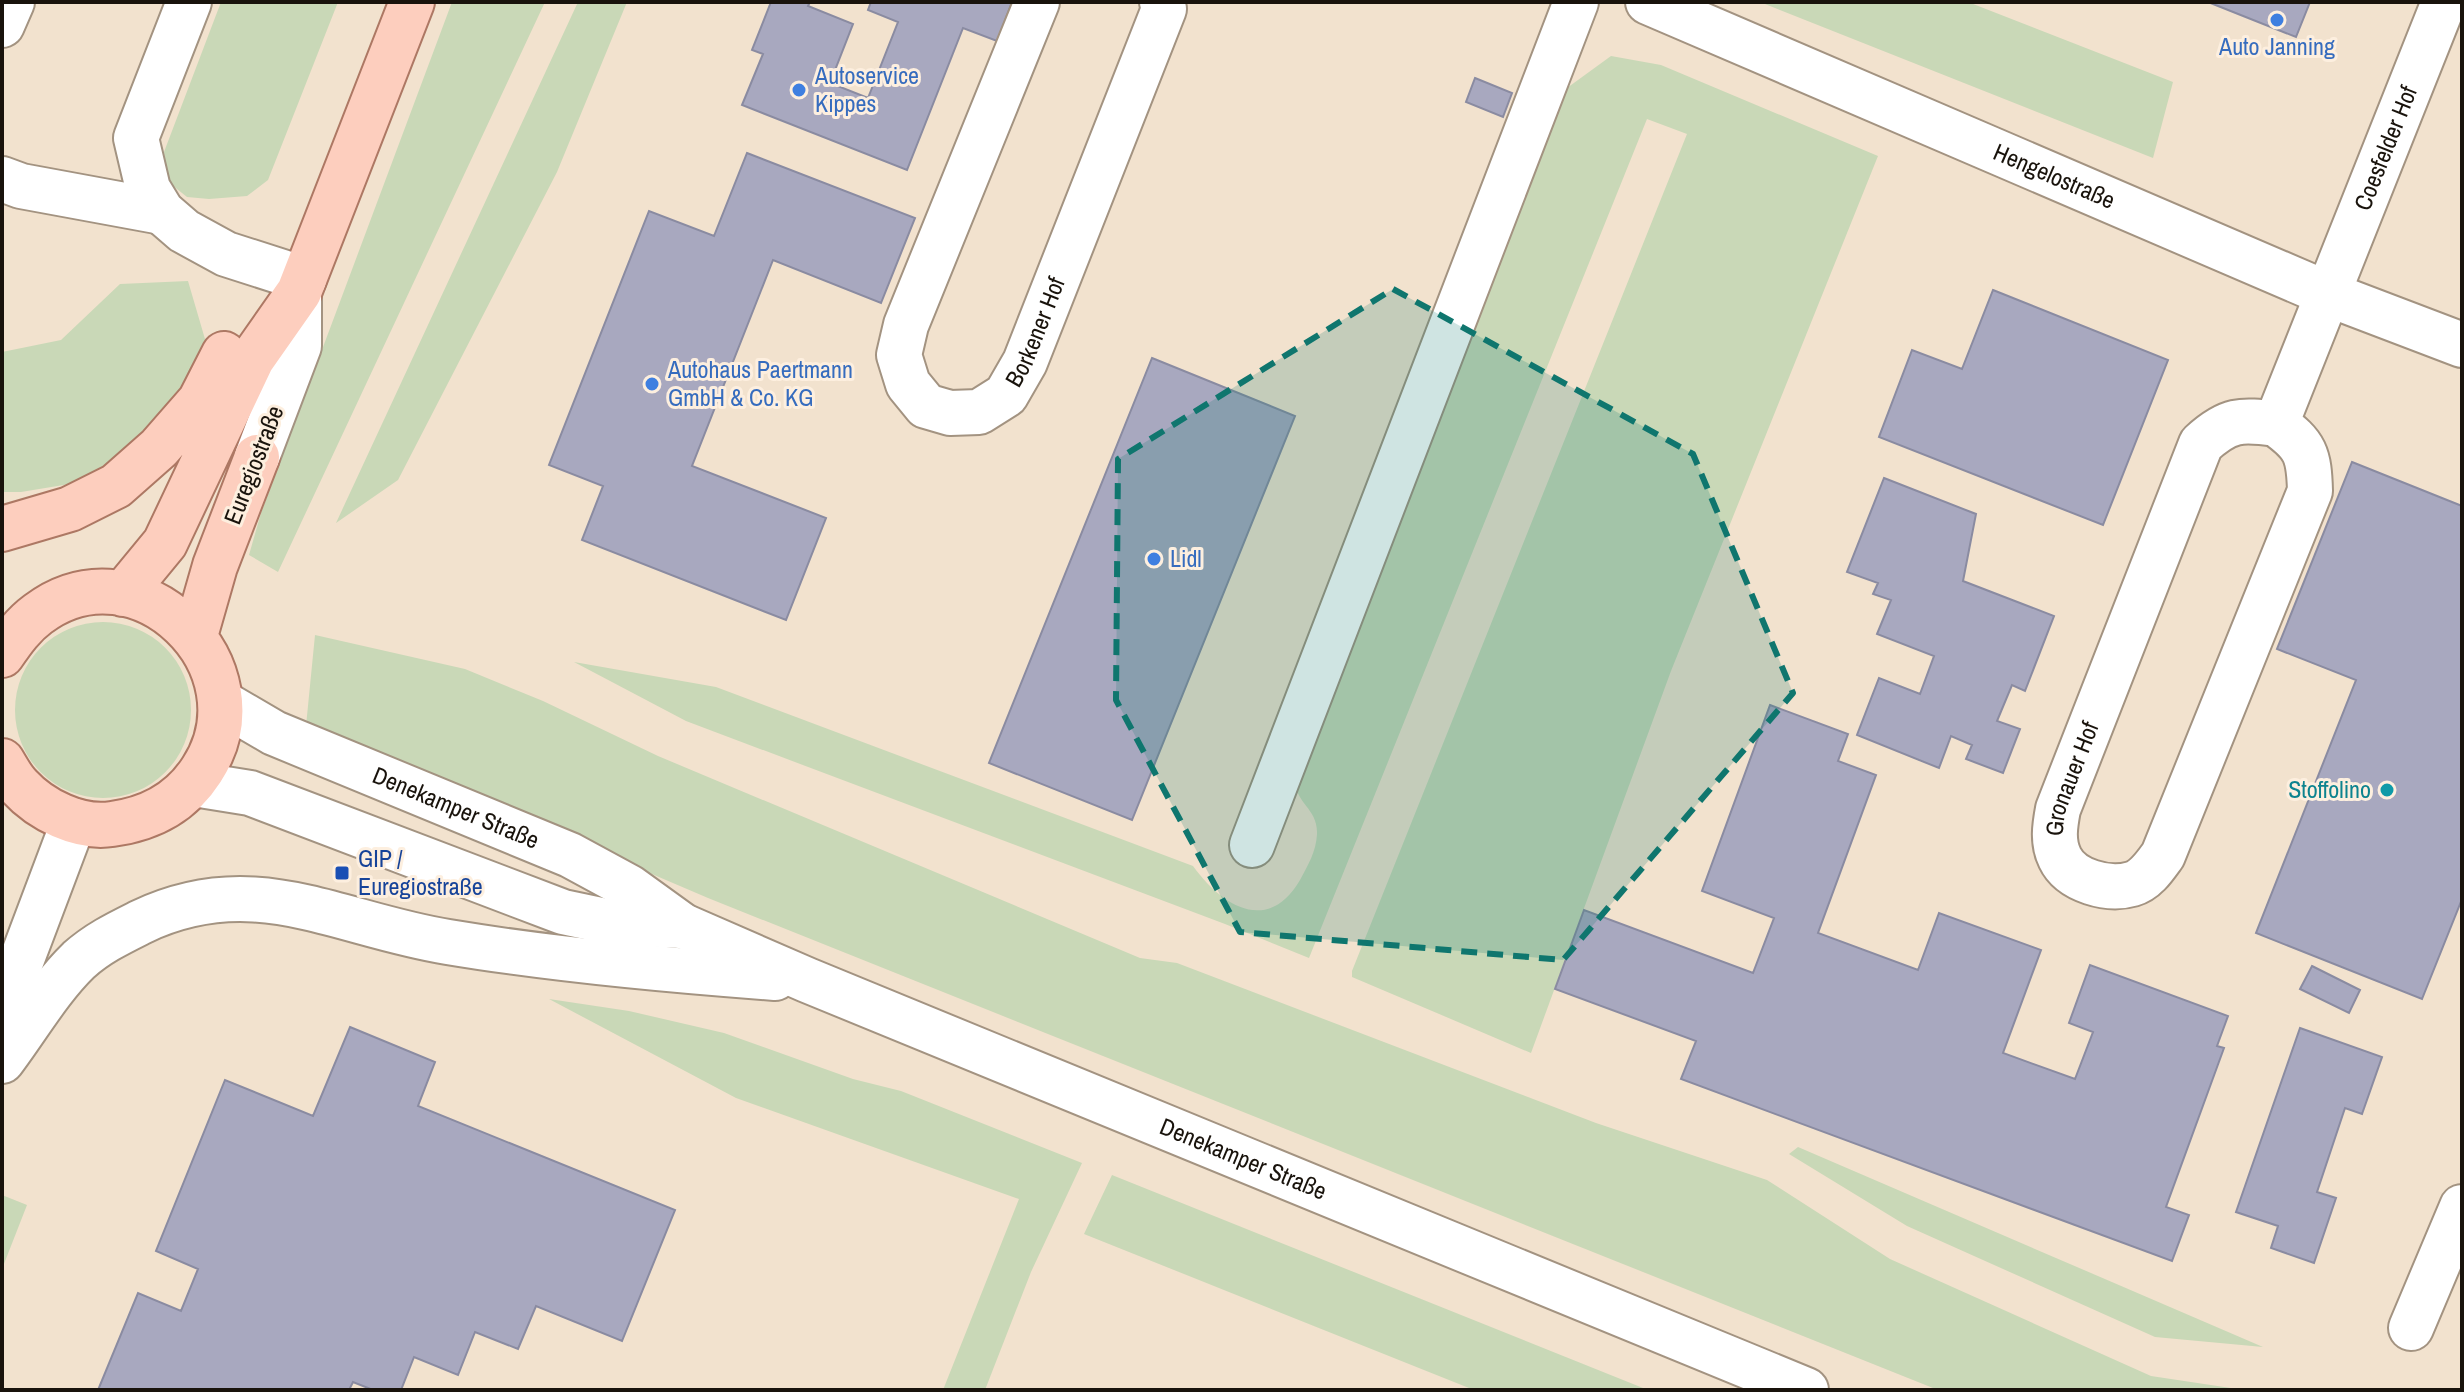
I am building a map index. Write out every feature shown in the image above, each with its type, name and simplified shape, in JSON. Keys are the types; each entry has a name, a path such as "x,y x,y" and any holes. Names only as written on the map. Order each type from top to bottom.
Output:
{"main road":[{"name":"Euregiostraße","path":"123,594 165,543 252,359 301,285 412,2"},
{"path":"2,529 70,509 116,486 159,448 200,401 230,343 301,285"},
{"name":"Euregiostraße","path":"195,636 215,566 257,457"},
{"path":"2,655 18,632 40,612 66,599 94,593 123,594 150,602 175,616 195,636 213,667 221,702 219,731 210,759 194,784 170,805 139,820 107,825 74,821 43,807 17,785 2,761"}],"street":[{"path":"2,25 12,2"},
{"path":"189,2 136,138 148,189 162,212 184,231 226,254 301,285"},
{"name":"Borkener Hof","path":"1037,2 906,325 899,355 908,384 926,406 950,413 979,412 1006,395 1025,362 1164,9 1162,2"},
{"path":"1252,845 1576,2"},
{"name":"Hengelostraße","path":"1648,2 2328,294 2462,345"},
{"name":"Coesfelder Hof","path":"2328,294 2444,2"},
{"path":"2,179 21,186 162,212"},
{"name":"Euregiostraße","path":"257,457 299,346 301,285"},
{"path":"2276,424 2328,294"},
{"name":"Gronauer Hof","path":"2245,420 2276,424 2297,439 2309,465 2310,491 2163,855 2149,873 2133,884 2101,885 2079,876 2060,859 2054,833 2058,809 2201,444 2219,427 2232,423 2245,420"},
{"name":"Denekamper Straße","path":"221,702 274,733 570,855 629,887 683,926 807,980 1806,1390"},
{"name":"Denekamper Straße","path":"194,784 250,793 563,912 615,923 683,926"},
{"path":"2,1012 74,821"},
{"path":"2,1061 60,982 79,960 107,939 170,908 226,898 283,901 446,942 653,969 807,980"},
{"path":"2411,1328 2462,1207"}],"highlighted area":[{"path":"1393,289 1693,454 1793,693 1563,960 1240,932 1116,700 1118,459"}],"green space":[{"path":"221,2 338,2 268,180 247,196 187,197 167,181 164,152"},
{"path":"452,2 545,2 278,572 249,555 261,513"},
{"path":"578,2 627,2 557,172 398,480 336,523"},
{"path":"1760,2 1968,2 2173,82 2153,158"},
{"path":"1611,56 1661,65 1878,156 1671,671 1531,1053 1352,977 1352,971 1687,134 1647,119 1309,958 686,721 574,662 716,687 1193,866 1217,893 1245,909 1274,907 1287,897 1300,880 1316,841 1314,818 1299,794 1295,779 1567,88"},
{"path":"188,281 212,363 169,423 94,480 21,492 2,492 2,352 61,340 120,284"},
{"path":"103,622 137,629 165,648 184,676 191,710 184,744 165,772 137,791 103,798 69,791 41,772 22,744 15,710 22,676 41,648 69,629"},
{"path":"315,635 465,669 543,701 658,756 1140,958 1177,963 1596,1123 1767,1180 1890,1259 2151,1376 2244,1390 1938,1390 708,898 306,726"},
{"path":"549,999 629,1011 724,1033 853,1079 901,1091 1082,1163 1031,1272 985,1390 943,1390 1019,1199 736,1098"},
{"path":"1798,1147 2263,1347 2155,1337 1907,1226 1789,1154"},
{"path":"1112,1175 1648,1390 1474,1390 1084,1234"},
{"path":"2,1195 27,1205 2,1269"}],"building":[{"name":"Autoservice Kippes","path":"771,2 810,2 808,6 853,24 830,83 868,98 898,22 868,10 871,2 1012,2 997,41 963,28 907,170 742,105 763,54 752,50"},
{"name":"Auto Janning","path":"2208,2 2310,2 2296,37"},
{"path":"1475,78 1512,93 1503,117 1466,102"},
{"name":"Autohaus Paertmann GmbH & Co. KG","path":"747,153 915,218 881,303 773,260 692,466 826,518 786,620 582,540 603,486 549,465 649,211 714,236"},
{"path":"1993,290 2168,360 2103,525 1879,437 1912,350 1962,369"},
{"name":"Lidl","path":"1152,358 1295,416 1132,820 989,763"},
{"name":"Stoffolino","path":"2352,462 2462,506 2462,899 2422,999 2256,933 2356,680 2277,649"},
{"path":"1884,478 1976,514 1963,581 2054,616 2025,691 2012,685 1997,721 2020,729 2003,773 1966,759 1972,745 1951,736 1939,768 1857,735 1879,678 1920,694 1934,656 1877,634 1891,600 1873,594 1878,583 1847,572"},
{"path":"1770,705 1848,734 1838,761 1876,775 1818,933 1918,970 1939,913 2041,950 2003,1053 2075,1079 2093,1032 2069,1023 2090,965 2228,1016 2217,1046 2224,1048 2166,1207 2189,1215 2172,1261 1681,1079 1696,1041 1555,989 1584,910 1753,973 1774,918 1702,891"},
{"path":"2312,966 2360,990 2349,1013 2300,989"},
{"path":"350,1027 435,1062 418,1106 675,1210 622,1341 536,1306 518,1349 475,1332 458,1375 414,1357 401,1390 373,1390 353,1382 349,1390 98,1390 138,1293 181,1311 198,1269 156,1251 225,1080 313,1116"},
{"path":"2300,1028 2382,1057 2362,1114 2345,1108 2317,1192 2336,1198 2314,1263 2271,1248 2278,1226 2236,1212"}],"place":[{"name":"Auto Janning","path":"2277,20"},
{"name":"Autoservice Kippes","path":"799,90"},
{"name":"Autohaus Paertmann GmbH & Co. KG","path":"652,384"},
{"name":"Lidl","path":"1154,559"},
{"name":"Stoffolino","path":"2387,790"},
{"name":"GIP / Euregiostraße","path":"342,873"}]}
